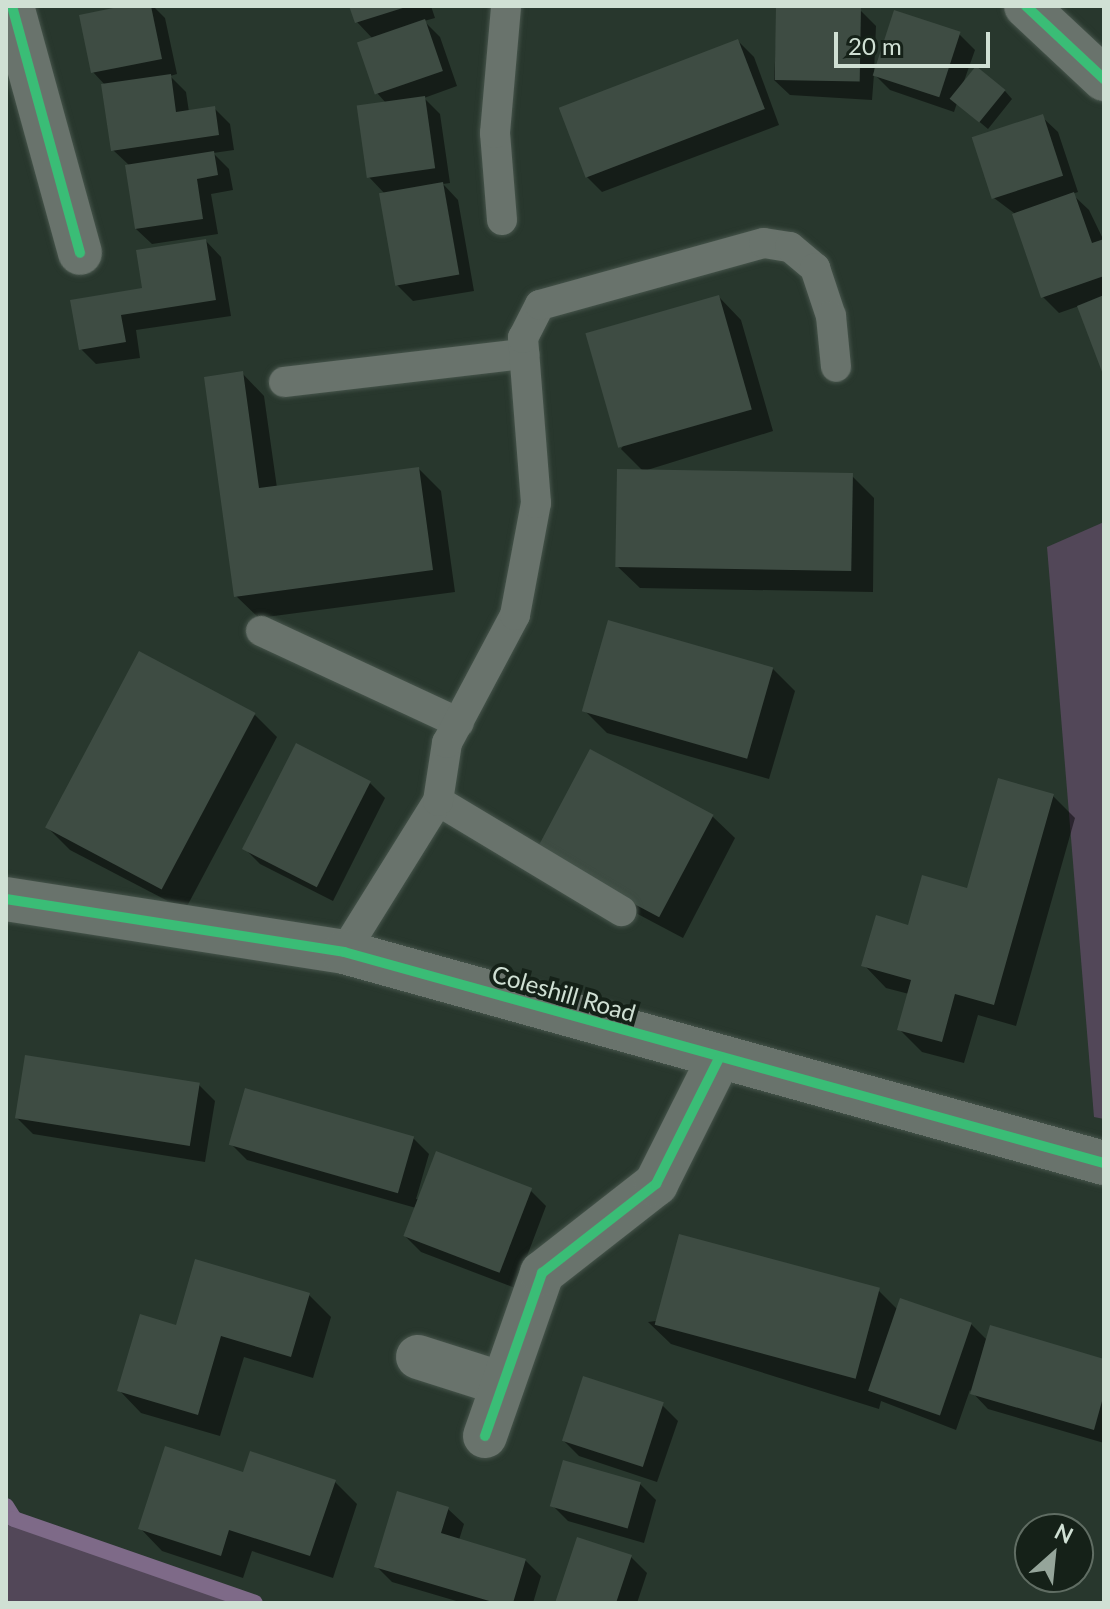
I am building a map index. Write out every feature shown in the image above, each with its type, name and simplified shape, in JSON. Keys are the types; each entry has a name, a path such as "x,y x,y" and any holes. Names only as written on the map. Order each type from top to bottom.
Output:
{"street":[{"path":"12,6 80,253"},
{"path":"1026,6 1104,79"},
{"name":"Coleshill Road","path":"6,899 344,952 1104,1163"},
{"path":"485,1436 542,1273 656,1184 719,1058"},
{"path":"418,1357 503,1384"}],"lane":[{"path":"502,220 495,133 506,6"},
{"path":"344,952 438,801 447,743 515,615 536,503 523,338 540,305 764,243 790,247 815,268 831,316 836,367"},
{"path":"284,382 524,354"},
{"path":"261,631 459,723"},
{"path":"438,801 621,911"}],"shaded area":[{"path":"1104,522 1104,1119 1094,1117 1047,547"},
{"path":"6,1517 11,1523 233,1603 6,1603"}],"building":[{"path":"123,6 151,6 162,59 91,73 79,15"},
{"path":"349,6 406,6 406,7 355,23"},
{"path":"776,6 861,7 860,81 775,80"},
{"path":"894,10 961,32 939,97 873,76"},
{"path":"425,19 443,71 375,94 357,42"},
{"path":"738,39 765,109 586,178 559,108"},
{"path":"976,66 1006,90 979,123 950,99"},
{"path":"171,74 176,112 215,106 219,135 111,151 101,84"},
{"path":"425,96 435,168 367,178 357,106"},
{"path":"1043,114 1063,176 992,199 972,137"},
{"path":"214,151 218,175 197,179 203,219 135,229 125,165"},
{"path":"443,182 459,275 395,286 379,193"},
{"path":"1074,192 1092,243 1104,239 1104,276 1041,298 1012,214"},
{"path":"206,239 216,300 121,315 126,342 79,350 70,300 142,288 136,250"},
{"path":"719,295 752,409 618,448 585,333"},
{"path":"1104,295 1104,377 1077,306"},
{"path":"243,371 259,488 419,467 433,570 234,597 204,377"},
{"path":"617,469 853,473 851,571 615,567"},
{"path":"608,620 773,667 747,759 582,711"},
{"path":"139,651 256,713 162,890 45,828"},
{"path":"296,743 371,781 317,887 242,849"},
{"path":"590,749 714,815 659,917 536,851"},
{"path":"998,778 1054,794 994,1005 955,994 942,1042 897,1030 911,980 861,966 876,915 908,925 922,875 967,888"},
{"path":"25,1055 200,1083 190,1146 15,1118"},
{"path":"245,1088 414,1137 398,1193 229,1145"},
{"path":"436,1151 532,1188 500,1273 403,1236"},
{"path":"679,1234 880,1288 856,1379 655,1325"},
{"path":"195,1259 310,1293 291,1357 221,1336 198,1415 117,1391 140,1314 176,1325"},
{"path":"900,1298 972,1323 940,1415 868,1391"},
{"path":"990,1325 1104,1359 1104,1394 1094,1430 970,1394"},
{"path":"583,1376 664,1402 643,1467 562,1441"},
{"path":"165,1446 243,1472 250,1451 336,1480 310,1556 229,1530 221,1556 138,1529"},
{"path":"563,1460 641,1482 628,1528 550,1506"},
{"path":"397,1491 449,1507 441,1533 526,1559 513,1603 496,1603 374,1567"},
{"path":"577,1537 632,1555 616,1603 555,1603"}],"waterway":[{"path":"6,1506 14,1519 255,1603"}],"cycle path":[{"path":"12,6 80,253"},
{"path":"1026,6 1104,79"},
{"path":"6,899 344,952 1104,1163"},
{"path":"485,1436 542,1273 656,1184 719,1058"}]}
